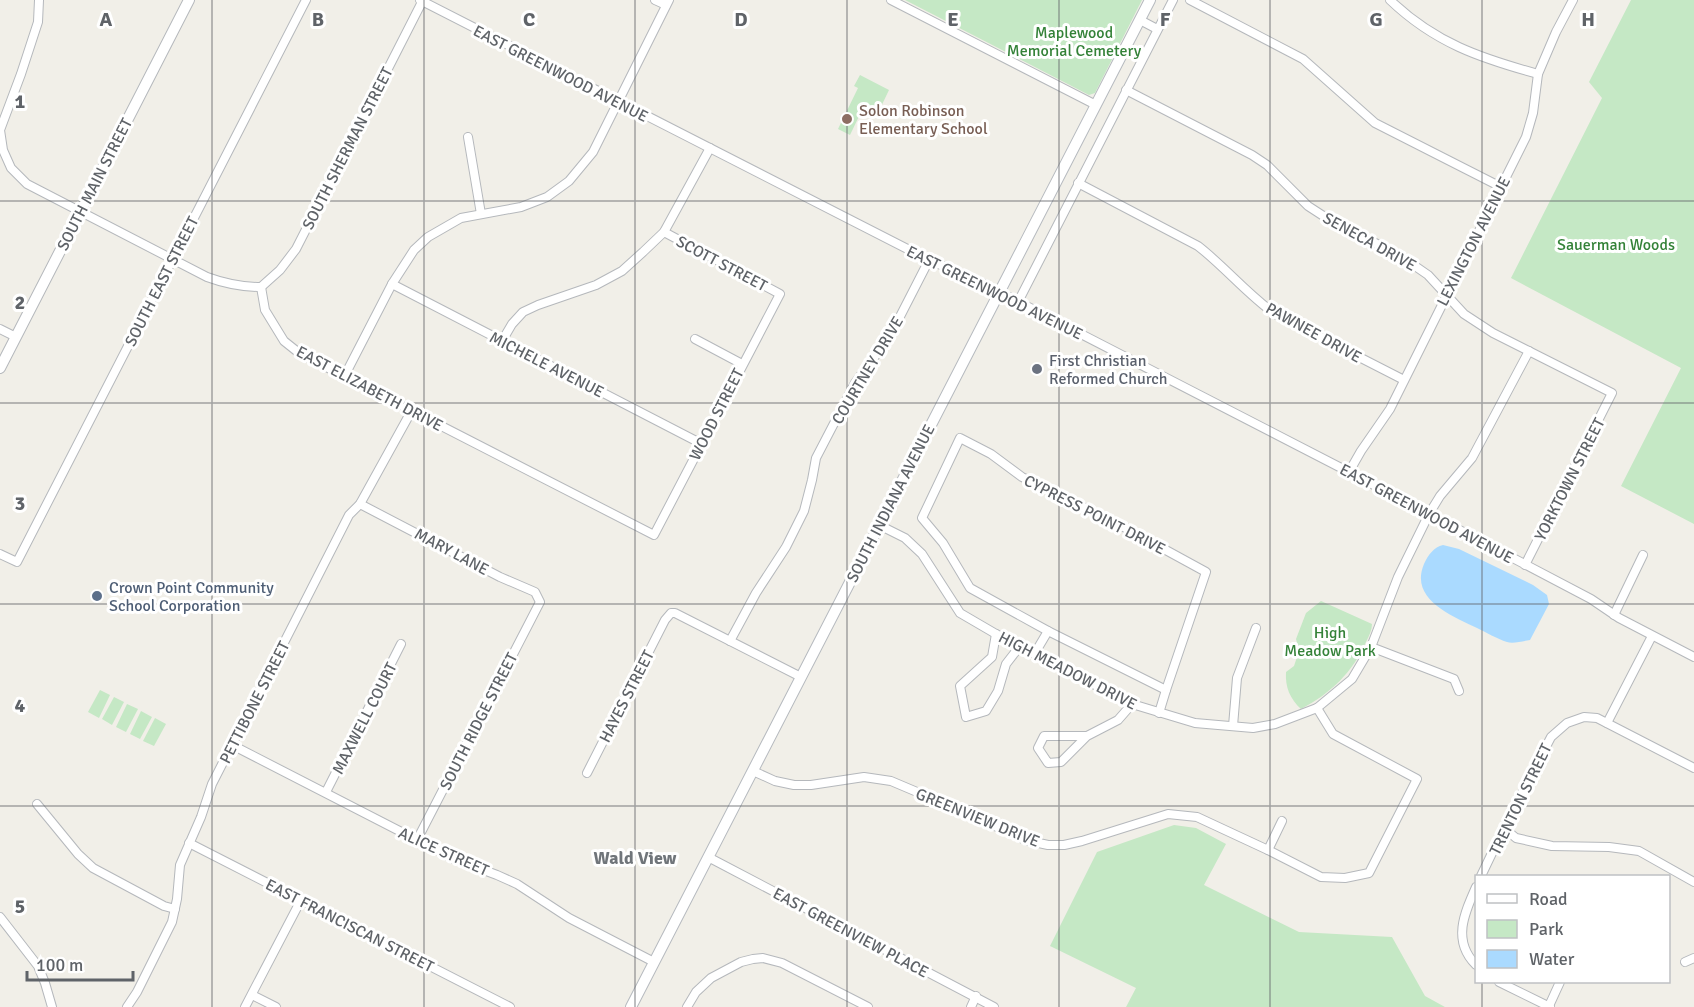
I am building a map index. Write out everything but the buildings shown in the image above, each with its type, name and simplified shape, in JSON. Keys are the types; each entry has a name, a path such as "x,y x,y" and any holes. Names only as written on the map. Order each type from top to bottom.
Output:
{"main road":[{"name":"SOUTH MAIN STREET","path":"0,368 189,0"},
{"name":"SOUTH INDIANA AVENUE","path":"631,1007 1150,0"}],"street":[{"path":"39,0 38,22 0,130 3,150 11,168 27,184 207,277 244,287 261,287"},
{"name":"SOUTH EAST STREET","path":"0,554 17,562 306,0"},
{"name":"EAST GREENWOOD AVENUE","path":"421,0 928,260 974,279 1349,472 1591,599 1614,615 1694,657"},
{"name":"SOUTH SHERMAN STREET","path":"261,287 280,270 296,249 421,0"},
{"path":"345,375 392,284 414,250 428,237 461,218 521,207 547,196 569,181 593,152 668,3 655,0"},
{"path":"891,0 1096,105"},
{"path":"1018,302 1173,0"},
{"path":"1190,0 1303,59 1375,123 1501,187"},
{"path":"1390,0 1425,29 1456,46 1492,61 1538,74"},
{"name":"LEXINGTON AVENUE","path":"1349,472 1360,451 1390,409 1526,137 1533,113 1538,74 1573,0"},
{"path":"1140,20 1157,29"},
{"name":"SENECA DRIVE","path":"1126,90 1252,155 1267,165 1308,206 1328,219 1399,255 1428,275 1464,314 1493,333 1612,393"},
{"path":"468,137 481,214"},
{"path":"502,341 512,324 523,312 596,285 622,271 664,232 710,148"},
{"name":"PAWNEE DRIVE","path":"1078,183 1198,246 1275,314 1404,380"},
{"name":"SCOTT STREET","path":"664,232 780,294"},
{"name":"COURTNEY DRIVE","path":"730,641 756,593 791,538 804,511 816,458 850,392 890,336 928,260"},
{"name":"MICHELE AVENUE","path":"392,284 702,444"},
{"name":"EAST ELIZABETH DRIVE","path":"261,287 266,310 285,341 299,353 654,535"},
{"name":"WOOD STREET","path":"654,535 780,294"},
{"path":"0,329 16,337"},
{"path":"695,339 742,364"},
{"name":"HIGH MEADOW DRIVE","path":"879,525 906,538 921,554 960,613 1132,704 1195,723 1253,728 1275,724 1317,708 1352,679 1371,647 1398,577 1429,514 1440,496 1472,458 1529,351"},
{"name":"YORKTOWN STREET","path":"1525,565 1612,393"},
{"name":"PETTIBONE STREET","path":"127,1007 169,928 175,909 180,866 212,784 348,515 360,504 412,410"},
{"name":"CYPRESS POINT DRIVE","path":"960,438 991,454 1022,477 1120,525 1206,572 1166,690 1048,630 970,588 943,543 922,518 960,438"},
{"name":"MARY LANE","path":"360,504 500,577 535,592 540,602"},
{"path":"1614,615 1643,555"},
{"name":"SOUTH RIDGE STREET","path":"417,840 540,602"},
{"name":"HAYES STREET","path":"587,773 665,620 671,613 730,641"},
{"path":"1233,726 1237,678 1256,628"},
{"path":"1035,653 1048,630"},
{"path":"996,634 992,657 960,686 966,717 986,711 998,691 1006,664 1020,646"},
{"path":"1607,723 1652,636"},
{"path":"730,641 801,677"},
{"name":"MAXWELL COURT","path":"326,792 401,644"},
{"path":"1371,647 1454,679 1459,691"},
{"path":"1160,713 1166,690"},
{"path":"1087,736 1044,736 1038,748 1048,763 1061,762 1087,736 1118,720 1132,704"},
{"name":"GREENVIEW DRIVE","path":"753,771 775,781 794,785 864,777 891,781 1025,840 1048,845 1082,842 1168,814 1197,817 1321,877 1345,878 1369,873 1417,779 1333,734 1317,708"},
{"name":"TRENTON STREET","path":"1481,875 1551,737 1567,723 1584,717 1597,718 1694,768"},
{"name":"ALICE STREET","path":"232,745 462,862 517,884 563,915 654,962"},
{"path":"37,804 78,854 93,868 164,906 175,909"},
{"path":"1268,850 1282,821"},
{"path":"1504,828 1516,838 1552,846 1609,847 1639,851 1694,882"},
{"name":"EAST FRANCISCAN STREET","path":"189,843 510,1007"},
{"name":"EAST GREENVIEW PLACE","path":"708,857 994,1007"},
{"path":"1475,889 1466,910 1461,932 1465,946 1475,964"},
{"path":"245,1007 301,900"},
{"path":"0,917 38,966 52,1007"},
{"path":"687,1007 700,987 711,978 741,962 763,958 782,963 868,1007"},
{"path":"1504,983 1549,1007 1559,983"},
{"path":"252,995 276,1007"},
{"path":"971,1007 975,996"}],"green space":[{"name":"Maplewood Memorial Cemetery","path":"905,0 1142,0 1095,93 1089,95"},
{"name":"Sauerman Woods","path":"1631,0 1694,0 1694,524 1621,486 1681,368 1511,278 1602,98 1589,82"},
{"path":"860,75 889,90 877,115 863,108 850,135 838,129 858,88 854,86"},
{"name":"High Meadow Park","path":"1321,601 1372,624 1361,653 1347,672 1331,689 1301,709 1289,692 1286,672 1294,666 1299,651 1296,639 1306,613"},
{"path":"100,690 110,695 99,718 88,712"},
{"path":"114,697 124,702 112,725 102,719"},
{"path":"127,704 138,709 126,732 116,727"},
{"path":"141,711 152,717 140,739 130,734"},
{"path":"155,718 166,724 154,746 143,741"},
{"path":"1174,825 1196,828 1226,844 1204,885 1299,932 1392,937 1425,996 1445,1007 1126,1007 1136,988 1050,946 1097,852"}],"water":[{"path":"1443,545 1459,549 1533,585 1547,595 1549,604 1530,640 1507,642 1456,618 1435,605 1422,587 1421,576 1427,558"}],"place":[{"name":"Solon Robinson Elementary School","path":"847,119"},
{"name":"First Christian Reformed Church","path":"1037,369"},
{"name":"Crown Point Community School Corporation","path":"97,596"}],"district":[{"name":"Wald View","path":"635,858"}]}
